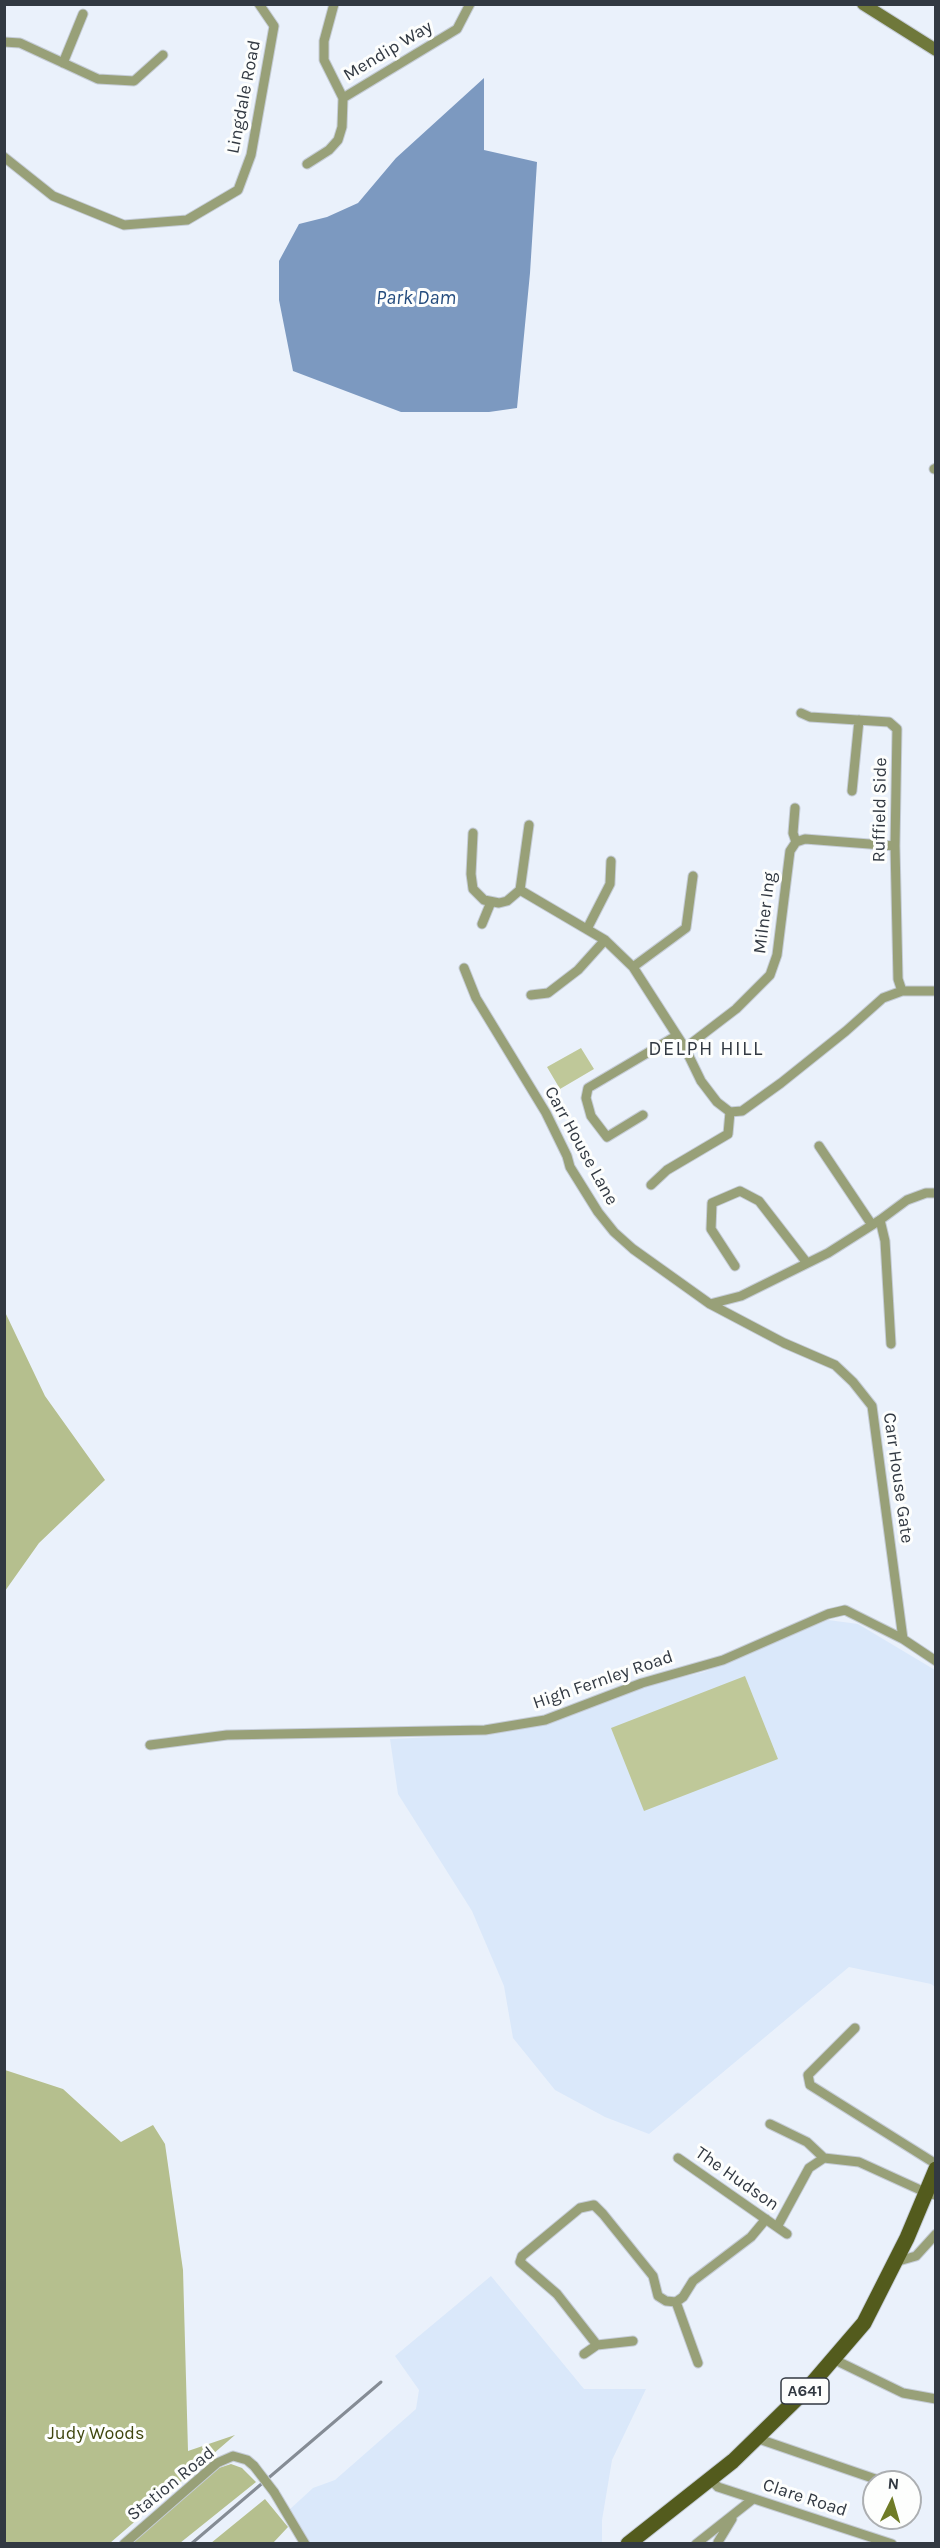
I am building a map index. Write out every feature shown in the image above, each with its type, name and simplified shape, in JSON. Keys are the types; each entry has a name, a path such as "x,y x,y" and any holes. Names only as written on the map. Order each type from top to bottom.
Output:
{"main road":[{"name":"A641","path":"628,2544 711,2480 756,2438 809,2387 864,2323 931,2194 936,2169"}],"street":[{"name":"Lingdale Road","path":"4,157 53,196 124,225 187,220 238,190 251,155 274,26 259,4"},
{"path":"307,164 329,150 338,140 342,128 343,98 324,60 324,42 334,4"},
{"name":"Mendip Way","path":"343,98 457,29 470,4"},
{"path":"863,4 936,50"},
{"path":"63,63 83,14"},
{"path":"4,42 21,42 98,80 134,81 163,55"},
{"name":"Ruffield Side","path":"801,712 810,717 889,722 897,729 895,846 897,979 902,991"},
{"path":"852,791 859,720"},
{"name":"Milner Ing","path":"685,1048 736,1009 770,975 777,955 790,851 796,842 793,833 795,808"},
{"path":"474,833 471,880 473,889 479,896 491,902 507,901 520,890 529,825"},
{"path":"796,842 805,839 895,846"},
{"path":"587,928 610,884 611,861"},
{"path":"633,967 686,928 693,876"},
{"path":"520,890 605,940 633,967 685,1048 701,1081 717,1102 730,1112 742,1111 846,1031 884,998 902,991 936,991"},
{"path":"482,924 491,902"},
{"path":"531,995 544,994 556,987 578,970 605,940"},
{"name":"Carr House Lane","path":"464,968 476,998 546,1113 570,1167 598,1212 633,1249 710,1304"},
{"path":"643,1115 607,1137 591,1116 586,1098 588,1088 676,1036"},
{"path":"651,1185 667,1170 728,1134 730,1112"},
{"path":"819,1146 876,1222 885,1241 891,1344"},
{"path":"735,1266 711,1229 712,1203 741,1191 759,1201 807,1263"},
{"path":"710,1304 741,1296 807,1263 908,1200 936,1192"},
{"name":"Carr House Gate","path":"710,1304 784,1343 835,1365 853,1382 872,1406 903,1639"},
{"name":"High Fernley Road","path":"150,1745 227,1735 485,1730 545,1720 642,1683 723,1660 828,1614 846,1611 903,1639 936,1661"},
{"path":"855,2028 808,2075 810,2085 936,2164"},
{"path":"770,2124 807,2142 824,2158 858,2162 931,2194"},
{"name":"The Hudson","path":"678,2158 787,2234"},
{"name":"The Hudson","path":"777,2227 809,2168 824,2158"},
{"path":"597,2345 557,2294 520,2262 522,2256 584,2205 594,2205 603,2214 653,2276 658,2296 666,2301 676,2302 693,2281 751,2237 766,2219"},
{"path":"895,2262 916,2256 936,2234"},
{"path":"676,2302 698,2363"},
{"path":"584,2354 597,2345 633,2341"},
{"path":"833,2359 903,2393 936,2399"},
{"path":"756,2438 862,2474"},
{"name":"Station Road","path":"124,2544 218,2463 233,2456 247,2460 254,2466 274,2492 305,2544"},
{"name":"Clare Road","path":"711,2480 717,2487 892,2544"},
{"path":"696,2544 753,2499"},
{"path":"718,2542 734,2514"}],"shaded area":[{"path":"828,1620 858,1624 935,1670 935,1987 931,1984 849,1967 649,2134 605,2117 555,2090 513,2038 504,1986 472,1911 398,1794 390,1739 480,1735 521,1728 644,1686 704,1672"},
{"path":"491,2276 584,2389 646,2389 612,2460 602,2520 602,2543 309,2543 289,2510 313,2488 335,2480 416,2409 419,2390 395,2356"}],"green space":[{"path":"581,1048 594,1069 560,1089 547,1067"},
{"path":"5,1312 45,1396 105,1480 39,1543 5,1591"},
{"path":"745,1676 778,1759 644,1811 611,1728"},
{"name":"Judy Woods","path":"5,2070 63,2089 121,2142 153,2125 165,2144 183,2270 188,2451 235,2435 110,2543 5,2543"},
{"path":"231,2464 242,2468 256,2482 180,2543 132,2543 219,2468"},
{"path":"265,2499 288,2527 273,2543 211,2543"}],"water":[{"name":"Park Dam","path":"484,78 484,150 537,162 530,273 517,408 489,412 401,412 293,371 279,300 279,261 299,224 327,217 358,203 396,158"}],"railway":[{"path":"191,2544 381,2382"}],"district":[{"name":"DELPH HILL","path":"706,1049"}]}
